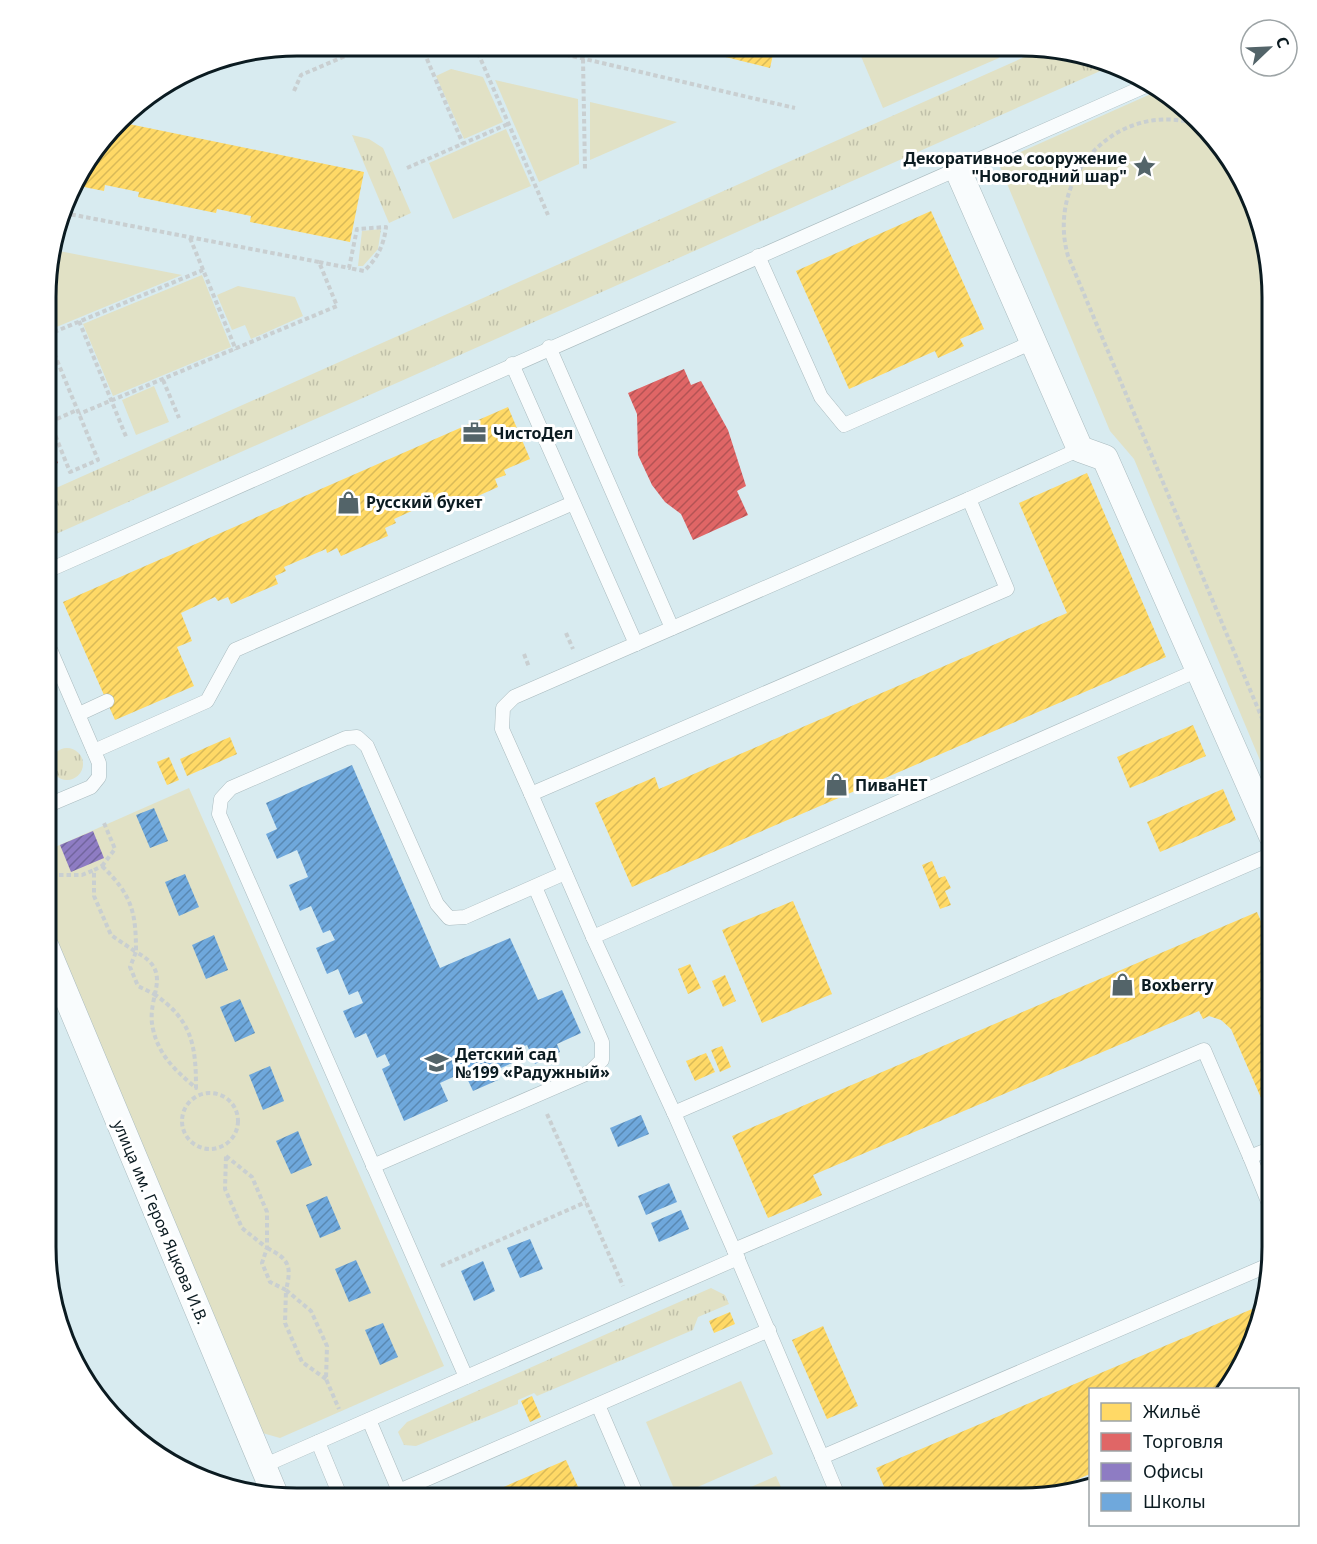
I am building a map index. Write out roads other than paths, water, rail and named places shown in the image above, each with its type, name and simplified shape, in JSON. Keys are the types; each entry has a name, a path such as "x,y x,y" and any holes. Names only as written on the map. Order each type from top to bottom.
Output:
{"street":[{"path":"957,168 1080,449 1105,458 1262,814"},
{"name":"улица им. Героя Яцкова И.В.","path":"56,970 272,1487"}],"lane":[{"path":"56,567 549,347 1141,88"},
{"path":"758,256 821,397 844,425 1033,342"},
{"path":"549,347 672,628"},
{"path":"512,364 636,644"},
{"path":"834,1488 736,1254 502,729 502,708 513,697 1080,449"},
{"path":"531,794 1007,589 969,499"},
{"path":"94,751 207,701 235,650 573,503"},
{"path":"56,662 99,763 99,777 91,787 56,802"},
{"path":"593,937 1198,670"},
{"path":"79,714 107,701"},
{"path":"466,1377 219,814 221,798 231,788 346,738 357,737 368,746 437,904 449,918 465,917 566,873"},
{"path":"674,1113 1262,858"},
{"path":"373,1166 590,1072 602,1060 602,1041 535,887"},
{"path":"263,1466 631,1305 736,1254 1204,1050 1262,1187"},
{"path":"1250,1158 1262,1153"},
{"path":"822,1456 1260,1269"},
{"path":"415,1488 769,1330"},
{"path":"598,1405 634,1488"},
{"path":"369,1420 397,1488"},
{"path":"318,1442 337,1488"}],"place":[{"name":"Декоративное сооружение \"Новогодний шар\"","path":"1145,167"},
{"name":"ЧистоДел","path":"475,433"},
{"name":"Русский букет","path":"348,502"},
{"name":"ПиваНЕТ","path":"837,785"},
{"name":"Boxberry","path":"1123,985"},
{"name":"Детский сад №199 «Радужный»","path":"437,1063"}]}
